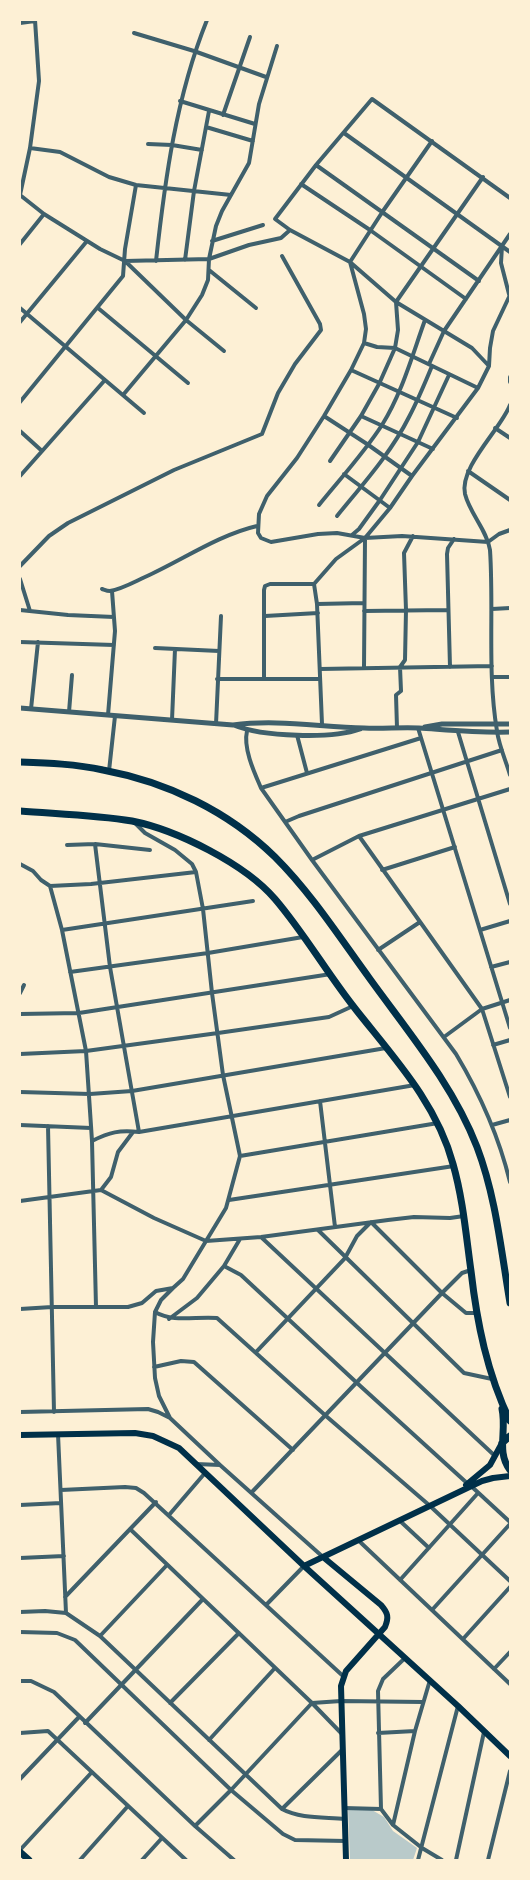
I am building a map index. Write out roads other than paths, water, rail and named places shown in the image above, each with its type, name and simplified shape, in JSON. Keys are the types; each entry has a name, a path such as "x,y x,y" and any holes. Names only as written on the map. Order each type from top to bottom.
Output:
{"main road":[{"path":"20,762 109,771 137,778 170,789 217,812 250,836 273,856 317,906 437,1071 466,1122 477,1148 493,1200 510,1303"},
{"path":"20,811 133,822 177,836 206,849 240,869 274,897 353,1006 415,1085 439,1123 454,1166 464,1216 477,1313 492,1379 510,1421"},
{"path":"501,1402 504,1429 502,1443 503,1458 510,1470"},
{"path":"20,1435 135,1433 153,1436 172,1444 196,1464 304,1566 458,1706 510,1756"},
{"path":"304,1566 470,1485 484,1472 502,1443 510,1436"},
{"path":"470,1485 493,1478 510,1476"},
{"path":"323,1556 388,1614 385,1627 343,1676 341,1686 346,1860"},
{"path":"20,1851 29,1860"}],"street":[{"path":"156,261 164,189 180,101 194,52 207,20"},
{"path":"20,23 35,21 39,81 30,148 20,195 44,214 111,256 125,261 209,259 249,245 281,238 290,230"},
{"path":"134,33 266,77"},
{"path":"223,115 250,37"},
{"path":"123,395 186,320 202,295 208,280 212,241 222,211 249,163 255,124 266,77 277,46"},
{"path":"489,366 472,348 396,302 350,262 290,230 275,219 316,165 372,99 483,177 510,198"},
{"path":"180,101 255,124"},
{"path":"185,260 194,191 209,111"},
{"path":"206,127 253,141"},
{"path":"344,133 456,215 510,252"},
{"path":"432,142 382,211 350,262 364,314 366,328 364,343 351,370 324,416 297,458 267,496 259,514 257,526 258,533 261,538 271,542 318,534 337,533 365,538 413,536 488,542 498,534 510,530"},
{"path":"148,144 172,145 202,150"},
{"path":"30,148 60,152 109,177 136,185 231,195"},
{"path":"316,165 479,281"},
{"path":"330,461 361,416 379,384 395,348 398,330 396,302 483,177"},
{"path":"301,184 370,230 466,299"},
{"path":"20,402 123,276 125,249 136,185"},
{"path":"20,244 44,214"},
{"path":"212,241 263,225"},
{"path":"337,516 361,487 399,434 417,400 444,331 510,234"},
{"path":"20,322 86,241"},
{"path":"264,679 265,586 270,584 314,584 336,559 365,538 390,508 478,388 489,366 493,331 510,298 501,263 502,246"},
{"path":"20,566 49,536 68,523 168,473 262,434 278,392 295,364 321,330 320,324 282,256"},
{"path":"125,261 186,320 224,351"},
{"path":"209,270 256,308"},
{"path":"20,308 144,413"},
{"path":"98,308 188,383"},
{"path":"319,505 382,426 399,392 414,356 425,320"},
{"path":"364,343 395,348 478,388"},
{"path":"351,370 379,384 457,418"},
{"path":"352,535 359,529 380,500 418,442 450,374"},
{"path":"510,377 510,382"},
{"path":"20,476 105,380"},
{"path":"510,404 468,471 465,483 465,492 488,542 492,609 492,678 496,724 497,733 510,775"},
{"path":"324,416 412,476"},
{"path":"361,416 433,449"},
{"path":"495,428 510,438"},
{"path":"20,431 42,451"},
{"path":"468,471 510,500"},
{"path":"344,474 390,508"},
{"path":"102,588 106,591 112,591 173,565 211,544 247,528 257,526"},
{"path":"397,728 396,695 401,691 400,668 405,660 406,610 404,553 413,536"},
{"path":"364,668 365,538"},
{"path":"450,667 447,554 448,548 454,539"},
{"path":"20,579 30,611"},
{"path":"314,584 318,613 322,724"},
{"path":"108,715 116,631 112,591"},
{"path":"317,604 364,603"},
{"path":"492,609 510,608"},
{"path":"20,610 68,615 114,617"},
{"path":"364,612 448,610"},
{"path":"265,616 318,613"},
{"path":"216,724 221,616"},
{"path":"20,642 114,646"},
{"path":"31,709 38,642"},
{"path":"155,648 219,651"},
{"path":"172,720 175,650"},
{"path":"320,669 492,666"},
{"path":"70,712 72,675"},
{"path":"492,678 510,677"},
{"path":"217,679 320,679"},
{"path":"20,708 234,725 253,722 322,724 364,728 418,728 458,732 510,732"},
{"path":"20,712 31,709"},
{"path":"109,771 115,716"},
{"path":"418,728 442,724 510,724"},
{"path":"234,725 247,731 297,735 350,733 364,728"},
{"path":"418,728 510,1028"},
{"path":"247,731 245,740 257,779 262,788 312,860 444,1037 468,1073 508,1162 510,1182"},
{"path":"458,732 510,904"},
{"path":"297,735 307,773"},
{"path":"262,788 421,738"},
{"path":"285,822 298,816 502,750"},
{"path":"312,860 359,836 510,789"},
{"path":"133,822 145,832 163,842 186,859 192,864 196,872 203,909 223,1075 240,1156 226,1208 183,1279 161,1300 155,1312 153,1342 154,1367 159,1396 170,1418"},
{"path":"359,836 482,1009 510,1097"},
{"path":"67,845 95,844 150,850"},
{"path":"95,844 116,1008 139,1132"},
{"path":"382,870 455,847"},
{"path":"20,864 33,871 41,880 50,886 196,872"},
{"path":"50,886 62,930 86,1051 90,1094 94,1192 96,1307"},
{"path":"62,930 253,901"},
{"path":"480,930 510,921"},
{"path":"378,950 420,922"},
{"path":"70,972 208,953 303,937"},
{"path":"491,967 510,962"},
{"path":"20,1014 79,1014 331,974"},
{"path":"20,992 24,985"},
{"path":"444,1037 482,1009 510,1000"},
{"path":"20,1054 86,1051 124,1047 329,1017 353,1006"},
{"path":"493,1045 510,1040"},
{"path":"20,1092 90,1094 132,1091 386,1048"},
{"path":"505,1082 510,1080"},
{"path":"92,1141 109,1133 123,1131 139,1132 415,1085"},
{"path":"320,1101 335,1227"},
{"path":"492,1125 510,1120"},
{"path":"240,1156 439,1123"},
{"path":"20,1125 91,1128"},
{"path":"48,1126 54,1412"},
{"path":"20,1200 101,1190 111,1177 118,1152 133,1132"},
{"path":"229,1200 454,1166"},
{"path":"101,1190 154,1218 206,1241 261,1237 414,1217 450,1218 464,1216"},
{"path":"256,1352 345,1258 357,1236 371,1222"},
{"path":"371,1222 442,1293 466,1313 477,1313"},
{"path":"318,1230 464,1373 492,1379"},
{"path":"261,1237 495,1456"},
{"path":"169,1318 197,1298 224,1266 240,1239"},
{"path":"224,1266 241,1275 356,1383 470,1485 510,1523 432,1610"},
{"path":"252,1492 442,1293 462,1273 471,1270"},
{"path":"20,1309 52,1307 128,1307 142,1303 156,1291 173,1288"},
{"path":"155,1312 169,1318 217,1318 326,1416 429,1505 510,1581"},
{"path":"154,1367 181,1361 194,1362 293,1450"},
{"path":"20,1412 148,1409 158,1412 170,1418 220,1465 323,1556"},
{"path":"58,1434 66,1613"},
{"path":"196,1464 220,1465"},
{"path":"169,1515 205,1473"},
{"path":"61,1490 125,1487 136,1488 156,1502 266,1606 343,1676"},
{"path":"400,1580 478,1493"},
{"path":"65,1597 156,1502"},
{"path":"20,1505 62,1504"},
{"path":"399,1520 429,1548"},
{"path":"130,1529 312,1703 342,1734"},
{"path":"358,1540 510,1684"},
{"path":"20,1558 64,1556"},
{"path":"100,1636 167,1564"},
{"path":"266,1606 304,1566"},
{"path":"463,1639 510,1587"},
{"path":"85,1723 203,1599"},
{"path":"20,1612 45,1611 66,1613 100,1636 282,1809 290,1813 345,1819"},
{"path":"20,1632 44,1632 67,1635 75,1640 231,1790 289,1838 295,1840 346,1841"},
{"path":"170,1704 239,1633"},
{"path":"494,1669 510,1652"},
{"path":"404,1658 383,1680 378,1691 380,1809 393,1825 422,1848 442,1860"},
{"path":"209,1740 275,1668"},
{"path":"393,1825 415,1731 430,1680"},
{"path":"20,1681 31,1681 54,1692 195,1826 234,1860"},
{"path":"195,1826 246,1775 312,1703 341,1701 423,1702"},
{"path":"418,1860 458,1706"},
{"path":"20,1779 79,1717"},
{"path":"378,1733 415,1731"},
{"path":"20,1733 48,1732 186,1860"},
{"path":"456,1860 484,1732"},
{"path":"282,1809 342,1748"},
{"path":"488,1860 510,1771"},
{"path":"20,1851 92,1772"},
{"path":"80,1860 128,1806"},
{"path":"344,1808 380,1809"},
{"path":"142,1860 162,1838"}]}
